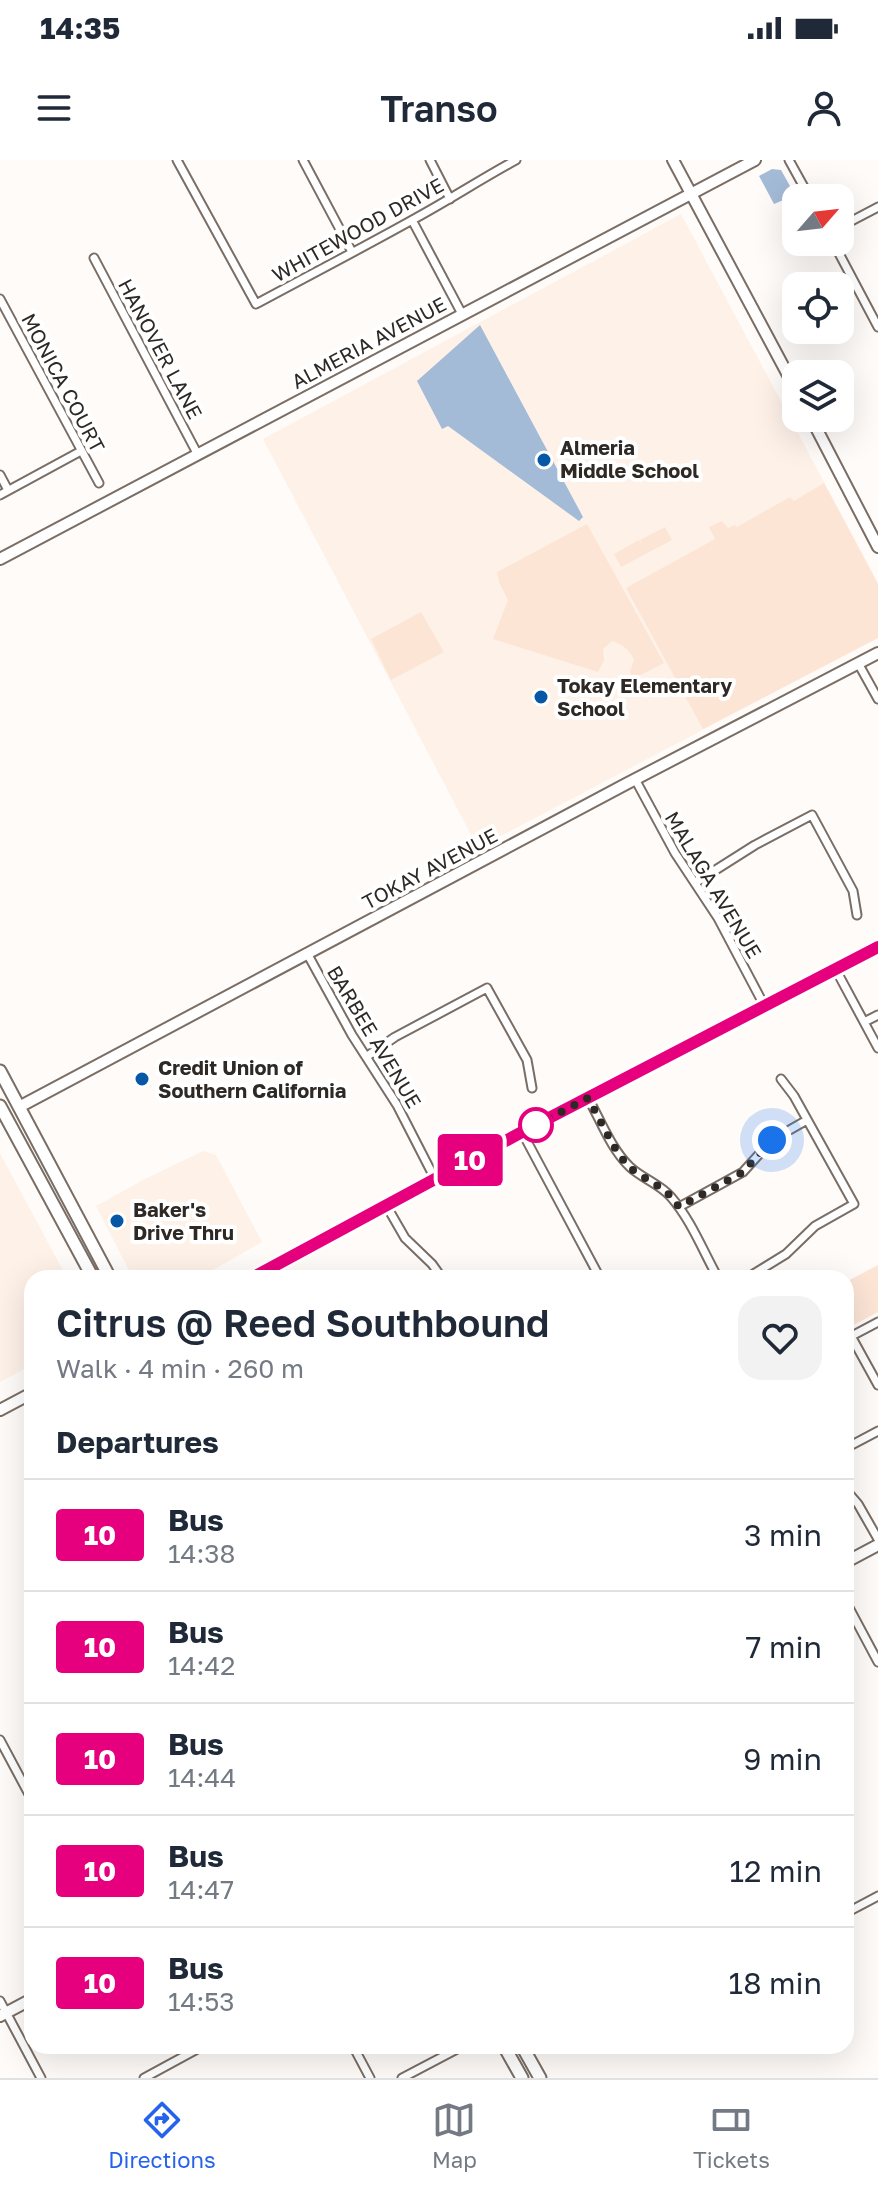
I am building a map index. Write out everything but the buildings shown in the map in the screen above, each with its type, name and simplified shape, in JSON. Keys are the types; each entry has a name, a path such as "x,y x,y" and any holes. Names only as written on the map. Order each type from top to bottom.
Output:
{"main road":[{"path":"0,1071 106,1270"},
{"path":"2,1113 89,1270"},
{"path":"508,2054 522,2078"},
{"path":"526,2054 540,2078"}],"street":[{"name":"WHITEWOOD DRIVE","path":"177,160 256,304 516,160"},
{"path":"303,160 352,252"},
{"path":"430,160 450,199"},
{"path":"673,160 782,364"},
{"name":"ALMERIA AVENUE","path":"0,559 755,160"},
{"path":"789,160 802,184"},
{"path":"854,220 878,207"},
{"path":"412,220 462,314"},
{"path":"841,256 877,322"},
{"name":"HANOVER LANE","path":"94,258 198,455"},
{"name":"MONICA COURT","path":"0,299 99,483"},
{"path":"818,432 877,544"},
{"path":"0,475 4,492 81,451"},
{"name":"TOKAY AVENUE","path":"2,1113 19,1107 878,653"},
{"path":"858,663 878,699"},
{"name":"MALAGA AVENUE","path":"635,779 675,853 718,918 765,1007"},
{"path":"695,883 755,845 812,815 853,891 857,915"},
{"path":"267,1270 522,1132 878,947"},
{"name":"BARBEE AVENUE","path":"308,955 352,1035 397,1105 435,1179"},
{"path":"836,970 878,1048"},
{"path":"366,1057 395,1037 487,988 527,1060 532,1088"},
{"path":"864,1022 878,1015"},
{"path":"760,1270 786,1254 815,1226 854,1204 794,1096 781,1079"},
{"path":"588,1098 624,1161 666,1191 679,1207 714,1270"},
{"path":"679,1207 743,1172 772,1140 807,1120"},
{"path":"522,1132 596,1270"},
{"path":"386,1205 405,1238 436,1270"},
{"path":"854,1335 878,1322"},
{"path":"854,1346 878,1385"},
{"path":"0,1410 24,1397"},
{"path":"854,1444 878,1431"},
{"path":"854,1499 878,1542 854,1557"},
{"path":"854,1617 878,1662"},
{"path":"0,1740 24,1785"},
{"path":"854,1909 878,1896"},
{"path":"0,2001 3,2014 24,2049"},
{"path":"3,2014 24,2003"},
{"path":"27,2054 41,2078"},
{"path":"144,2078 188,2054"},
{"path":"357,2054 370,2078"},
{"path":"402,2078 448,2054"}],"shaded area":[{"name":"Almeria Middle School","path":"681,214 782,403 782,432 797,432 878,583 878,638 478,848 263,439"},
{"path":"824,483 878,584 878,638 703,729 626,588 715,539 709,527 722,521 728,528 737,527 790,497 794,501"},
{"path":"587,524 664,663 631,680 634,660 625,648 612,641 603,649 604,660 598,672 493,639 508,600 497,572"},
{"path":"665,527 672,540 621,567 614,554 639,540 644,548 640,540"},
{"path":"421,612 444,652 391,680 371,639"},
{"path":"203,1151 216,1155 262,1242 213,1270 129,1270 96,1206"},
{"path":"0,1153 63,1270 24,1270 24,1369 0,1382"},
{"path":"878,1265 878,1312 854,1325 854,1278"}],"water":[{"path":"772,169 781,170 789,184 782,184 782,201 774,204 759,176"},
{"path":"480,325 583,517 579,521 448,426 442,429 417,381"}],"bus line":[{"name":"10","path":"267,1270 522,1132 878,947"}],"place":[{"name":"Almeria Middle School","path":"544,460"},
{"name":"Tokay Elementary School","path":"541,697"},
{"name":"Credit Union of Southern California","path":"142,1079"},
{"name":"Baker's Drive Thru","path":"117,1221"}],"route":[{"path":"536,1125 588,1098 624,1161 666,1191 679,1207 743,1172 772,1140"}]}
